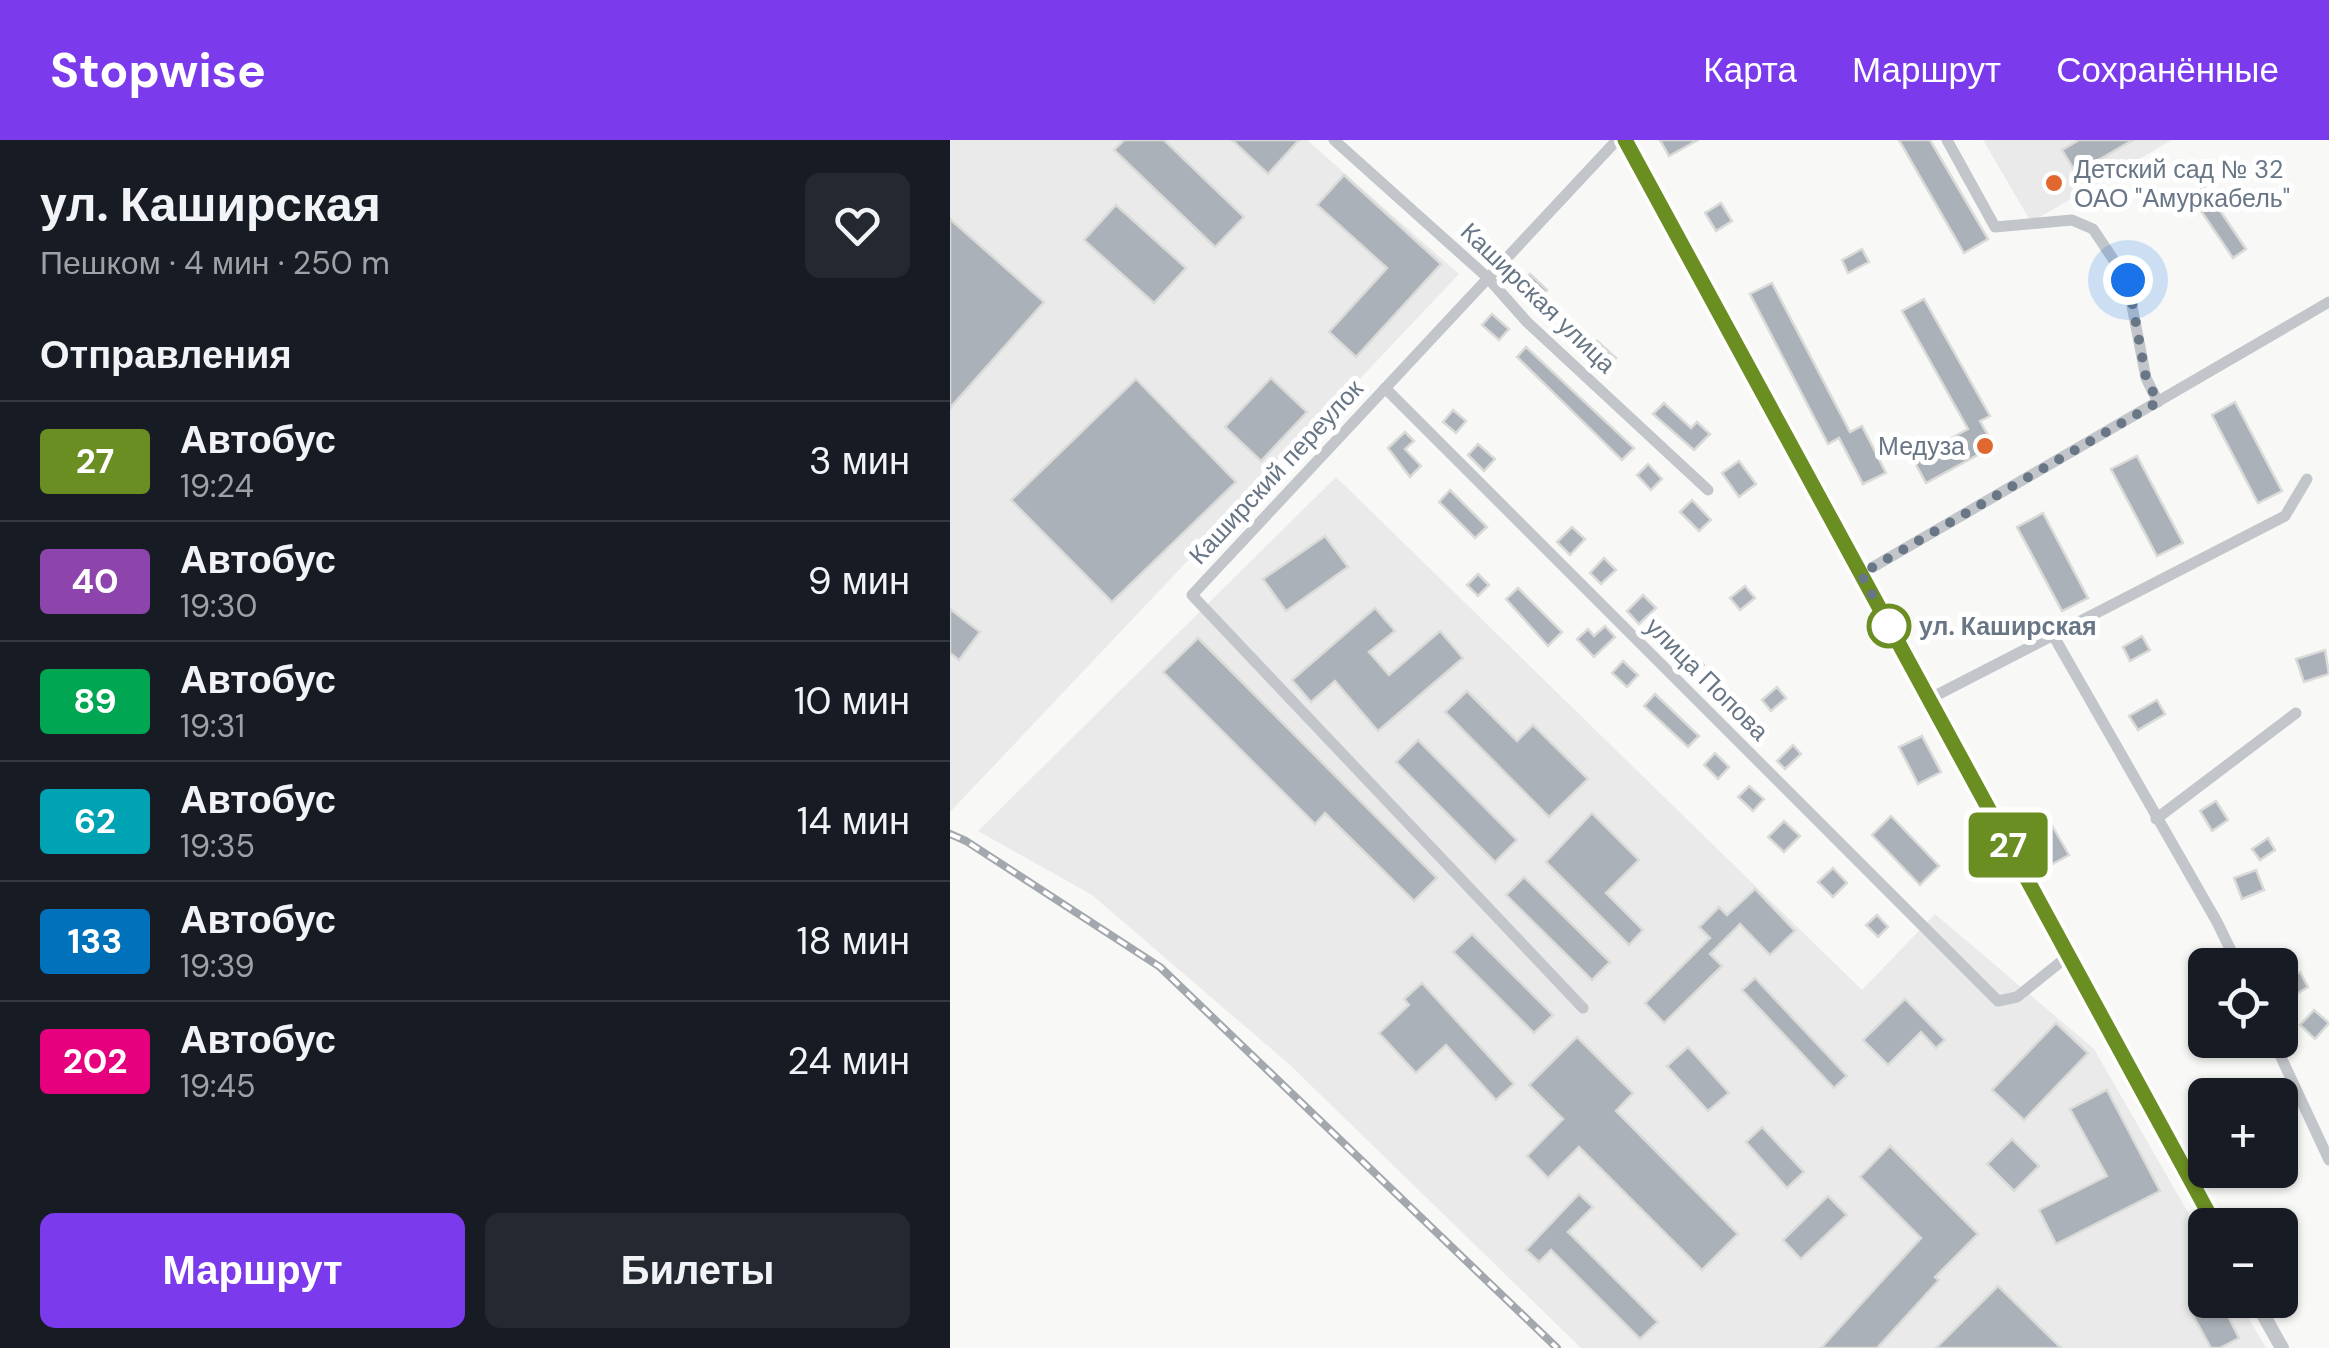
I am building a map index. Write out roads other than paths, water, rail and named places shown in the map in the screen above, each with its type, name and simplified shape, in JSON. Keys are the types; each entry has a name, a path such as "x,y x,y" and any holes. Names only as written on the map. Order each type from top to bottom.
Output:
{"street":[{"name":"Каширская улица","path":"1334,140 1488,278 1527,322 1708,490"},
{"name":"Каширский переулок","path":"1582,1008 1192,594 1621,140"},
{"path":"1621,140 2206,1208"},
{"path":"1947,140 1995,227 2072,220 2094,228 2128,280 2146,378 2158,402"},
{"path":"1861,574 2329,302"},
{"name":"улица Попова","path":"1385,388 1998,1001 2017,997 2068,956"},
{"path":"1929,699 2285,516 2307,480"},
{"path":"2054,635 2230,948"},
{"path":"2156,819 2296,713"},
{"path":"2281,1058 2329,1160"},
{"path":"2266,1318 2282,1348"}],"railway":[{"path":"950,834 1160,967 1557,1348"}],"place":[{"name":"Детский сад № 32 ОАО \"Амуркабель\"","path":"2054,183"},
{"name":"Медуза","path":"1985,446"},
{"name":"ул. Каширская","path":"1889,626"}]}
